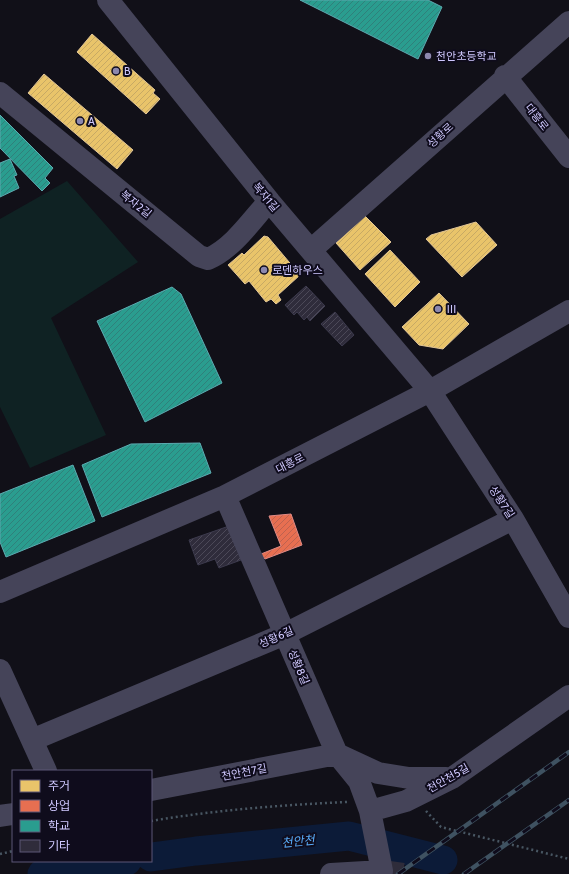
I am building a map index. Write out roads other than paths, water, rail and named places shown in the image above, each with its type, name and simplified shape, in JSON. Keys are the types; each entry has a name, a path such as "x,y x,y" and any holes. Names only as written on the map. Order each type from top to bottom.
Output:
{"street":[{"name":"복자1길","path":"108,0 269,201 430,391"},
{"name":"성황로","path":"312,250 506,76 569,22"},
{"name":"대흥로","path":"506,76 569,157"},
{"name":"복자2길","path":"0,92 199,256 208,259 218,254 231,244 269,201"},
{"name":"대흥로","path":"0,592 225,496 430,391 569,311"},
{"name":"성황7길","path":"430,391 513,519 569,618"},
{"name":"성황8길","path":"225,496 337,754 359,781 369,809"},
{"name":"성황6길","path":"32,740 285,634 513,519"},
{"path":"0,670 46,770"},
{"name":"천안천5길","path":"369,809 406,801 452,778 569,696"},
{"path":"337,754 378,773 409,778 452,778"},
{"name":"천안천7길","path":"152,790 337,754"},
{"path":"331,874 381,867 369,809"},
{"path":"0,816 12,814"}],"waterway":[{"name":"천안천","path":"152,857 349,836 443,860"},
{"name":"천안천","path":"42,874 120,862"}],"tunnel":[{"path":"382,871 403,874"}],"railway":[{"path":"398,874 569,752"},
{"path":"464,874 569,800"}],"place":[{"name":"천안초등학교","path":"428,56"},
{"name":"B","path":"116,71"},
{"name":"A","path":"80,121"},
{"name":"로덴하우스","path":"264,270"},
{"name":"Ⅲ","path":"438,309"}]}
